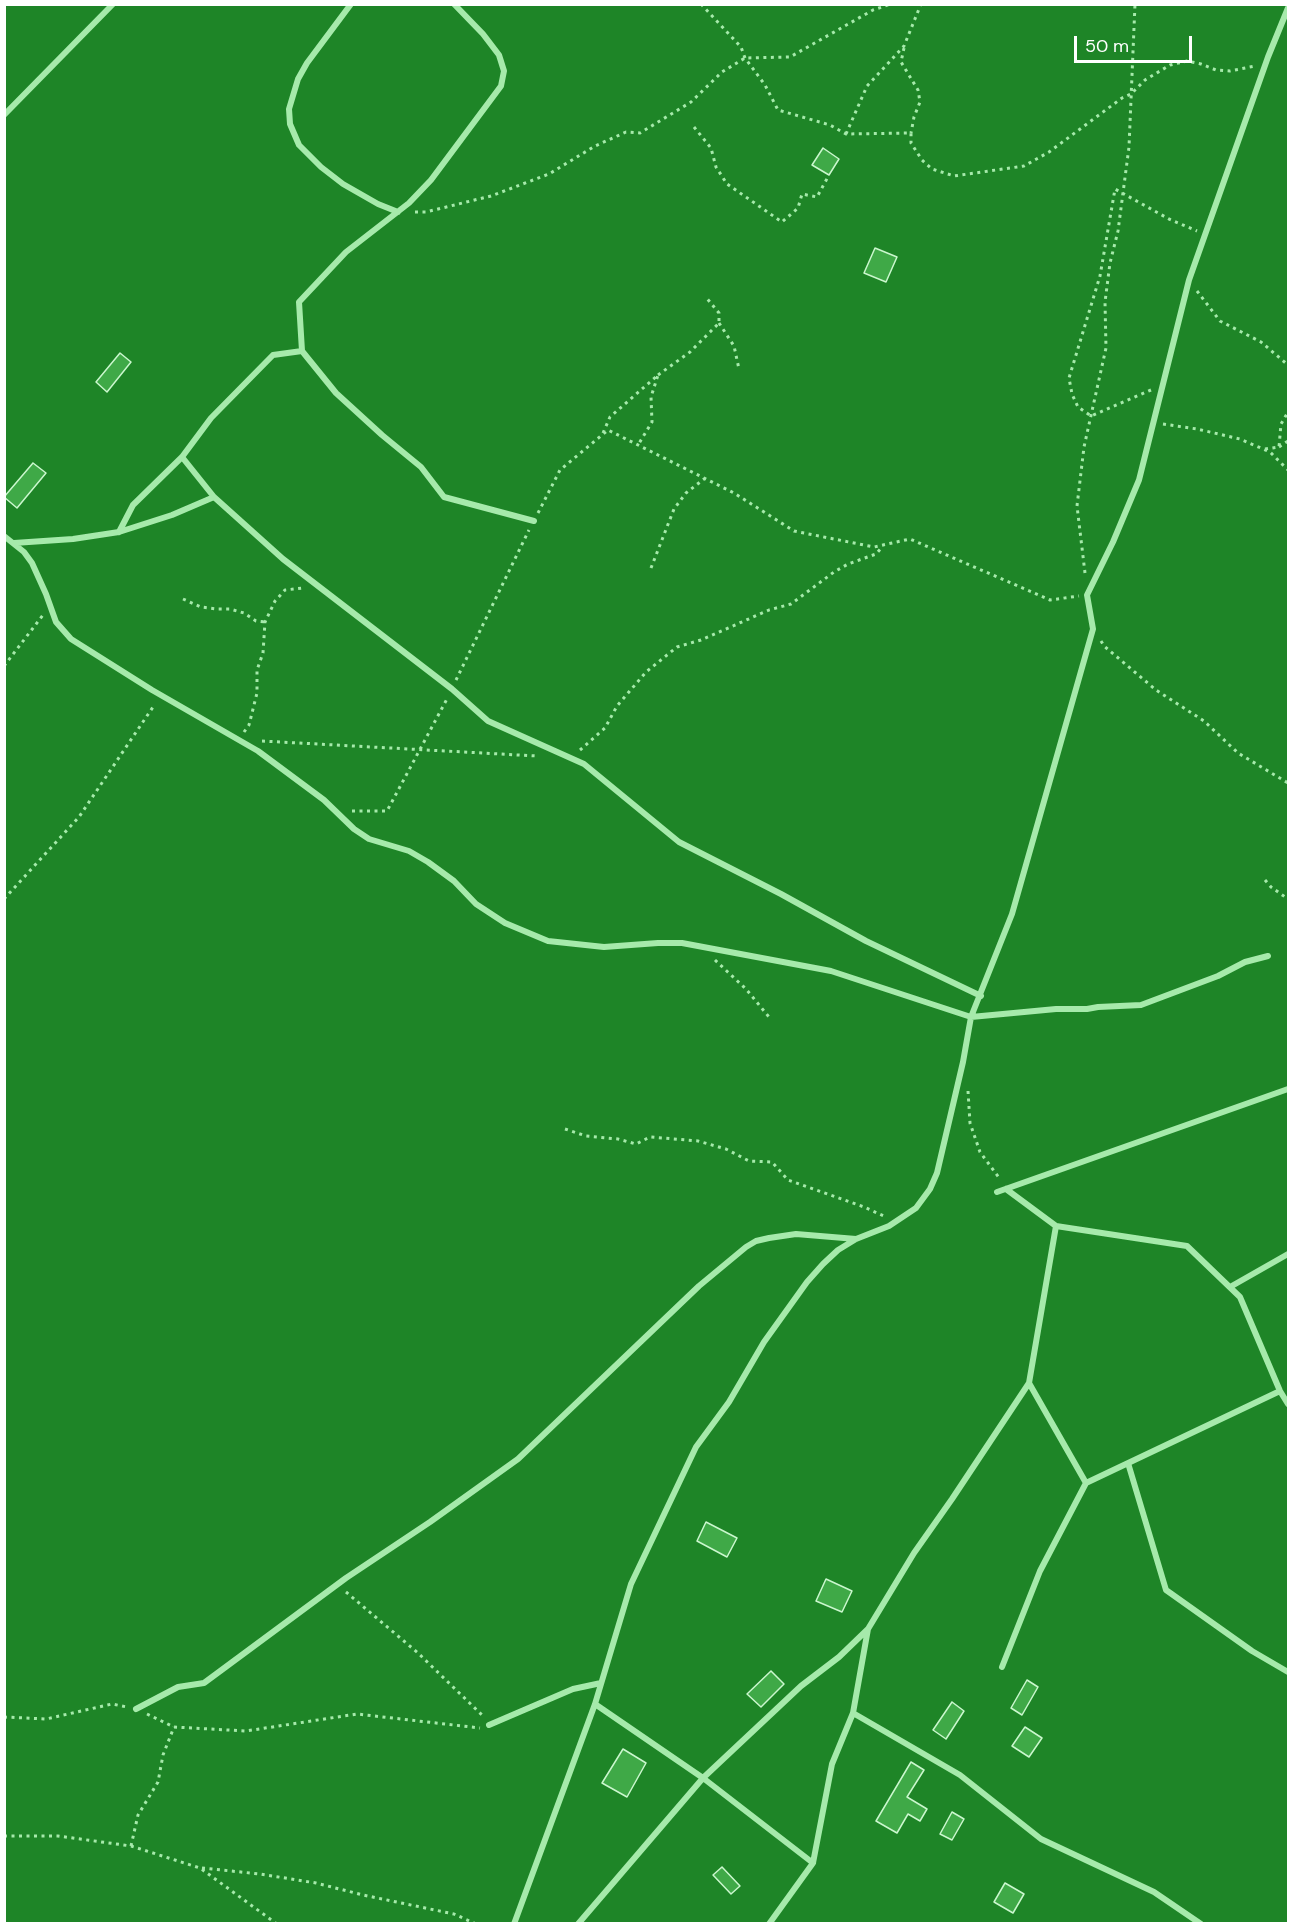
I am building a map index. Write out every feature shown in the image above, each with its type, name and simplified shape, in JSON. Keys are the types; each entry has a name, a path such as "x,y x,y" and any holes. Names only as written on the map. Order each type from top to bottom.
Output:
{"street":[{"path":"4,115 113,4"},
{"path":"351,4 307,63 298,79 291,98 290,124 298,145 321,167 343,184 378,204 398,212"},
{"path":"454,4 483,33 499,55 504,72 501,86 431,180 398,212 346,252 299,302 302,351 336,393 421,467 444,496 534,521"},
{"path":"514,1923 595,1704 631,1584 696,1447 729,1402 764,1342 807,1282 838,1250 856,1239 889,1226 916,1208 930,1189 937,1173 971,1017 1012,914 1093,629 1087,595 1113,542 1139,480 1189,280 1268,57 1288,8"},
{"path":"119,532 133,506 182,457 211,418 273,355 302,351"},
{"path":"182,457 214,497 283,560 452,689 488,721 584,764 679,842 866,941 981,996"},
{"path":"14,543 73,539 119,532 172,516 214,497"},
{"path":"4,536 14,543 32,563 60,628 71,639 161,695 240,740 324,800 354,829 369,839 409,851 454,881 476,903 505,923 548,941 604,947 682,943 831,971 971,1017 1056,1009 1088,1010 1098,1007 1141,1005 1218,976 1245,962 1268,956"},
{"path":"997,1192 1288,1089"},
{"path":"1006,1189 1056,1226 1186,1246 1240,1297 1280,1392 1288,1404"},
{"path":"578,1923 703,1778 801,1686 839,1657 868,1629 914,1553 1029,1383 1056,1226"},
{"path":"136,1709 178,1687 204,1683 336,1584 430,1522 518,1459 690,1294 746,1247 756,1241 796,1234 856,1239"},
{"path":"1230,1287 1288,1254"},
{"path":"1029,1383 1086,1483"},
{"path":"1002,1667 1040,1571 1086,1483 1280,1392"},
{"path":"1128,1463 1166,1590 1252,1652 1288,1672"},
{"path":"769,1923 813,1863 832,1764 853,1713 868,1629"},
{"path":"489,1725 573,1689 601,1683"},
{"path":"595,1704 703,1778 813,1863"},
{"path":"853,1713 960,1775 1041,1839 1154,1892 1201,1923"}],"path":[{"path":"701,4 741,47 745,58 765,85 778,110 830,124 846,134 911,133"},
{"path":"398,212 426,212 491,196 549,174 595,146 626,132 640,133 691,102 722,72 745,58 790,57 873,10 891,4"},
{"path":"921,4 904,46 901,62 918,90 920,102 914,117 911,143 922,160 932,169 954,176 1024,166 1049,152 1122,98 1131,94 1145,80 1170,65 1187,62 1216,70 1230,71 1248,66 1267,66 1268,57"},
{"path":"1085,574 1077,506 1084,447 1106,348 1105,302 1110,263 1120,220 1129,147 1135,4"},
{"path":"846,134 867,86 904,46"},
{"path":"694,127 711,148 716,167 727,184 782,222 798,208 802,194 817,197 829,175"},
{"path":"1091,416 1078,407 1072,394 1069,378 1100,276 1115,189 1169,219 1201,233"},
{"path":"1189,280 1220,321 1261,342 1288,365"},
{"path":"705,296 719,313 719,323 734,346 739,369"},
{"path":"602,435 610,417 658,375 690,352 719,323"},
{"path":"638,445 652,422 651,397 658,375"},
{"path":"1091,416 1149,390 1160,390"},
{"path":"1278,447 1281,424 1288,412"},
{"path":"1155,423 1240,439 1270,453 1288,470"},
{"path":"336,812 387,811 452,689 560,470 608,430 734,493 794,531 874,547 910,539 1050,600 1087,595"},
{"path":"1263,450 1278,447 1288,441"},
{"path":"651,568 674,509 686,493 704,478"},
{"path":"571,758 604,728 617,706 646,672 677,647 701,640 769,610 791,604 848,564 876,554 883,545"},
{"path":"315,584 285,591 275,601 265,622 263,653 257,670 257,693 249,724 240,740 548,757"},
{"path":"183,599 201,607 230,609 244,613 256,621 265,622"},
{"path":"4,666 50,606"},
{"path":"1093,629 1104,646 1156,690 1204,721 1238,753 1288,781"},
{"path":"4,899 79,817 161,695"},
{"path":"1265,880 1288,899"},
{"path":"700,947 746,989 769,1017"},
{"path":"967,1083 970,1123 980,1152 1000,1179"},
{"path":"566,1129 586,1136 618,1139 636,1144 650,1137 698,1141 726,1149 749,1161 772,1162 788,1180 864,1207 895,1222"},
{"path":"4,1717 46,1719 112,1704 136,1709 174,1727 246,1731 357,1714 486,1729 489,1725 487,1720 418,1653 336,1584"},
{"path":"131,1846 138,1815 158,1782 163,1755 174,1727"},
{"path":"4,1836 58,1836 131,1846 200,1868 261,1874 316,1883 454,1914 476,1923"},
{"path":"200,1868 277,1923"}],"building":[{"path":"823,148 839,159 829,175 812,165"},
{"path":"875,248 897,257 886,282 864,273"},
{"path":"120,353 131,362 107,392 96,382"},
{"path":"33,463 46,473 17,508 4,497"},
{"path":"706,1522 737,1538 727,1557 697,1541"},
{"path":"826,1579 852,1591 842,1612 816,1601"},
{"path":"771,1671 784,1684 761,1707 747,1694"},
{"path":"1027,1680 1038,1687 1022,1715 1011,1708"},
{"path":"952,1702 964,1711 946,1739 933,1730"},
{"path":"1025,1727 1042,1738 1029,1757 1012,1746"},
{"path":"623,1749 646,1763 627,1797 602,1783"},
{"path":"911,1762 924,1770 907,1797 927,1809 920,1821 908,1814 897,1833 876,1821"},
{"path":"952,1812 964,1819 952,1840 940,1834"},
{"path":"722,1867 740,1886 731,1894 713,1875"},
{"path":"1005,1883 1024,1894 1013,1913 994,1902"}]}
